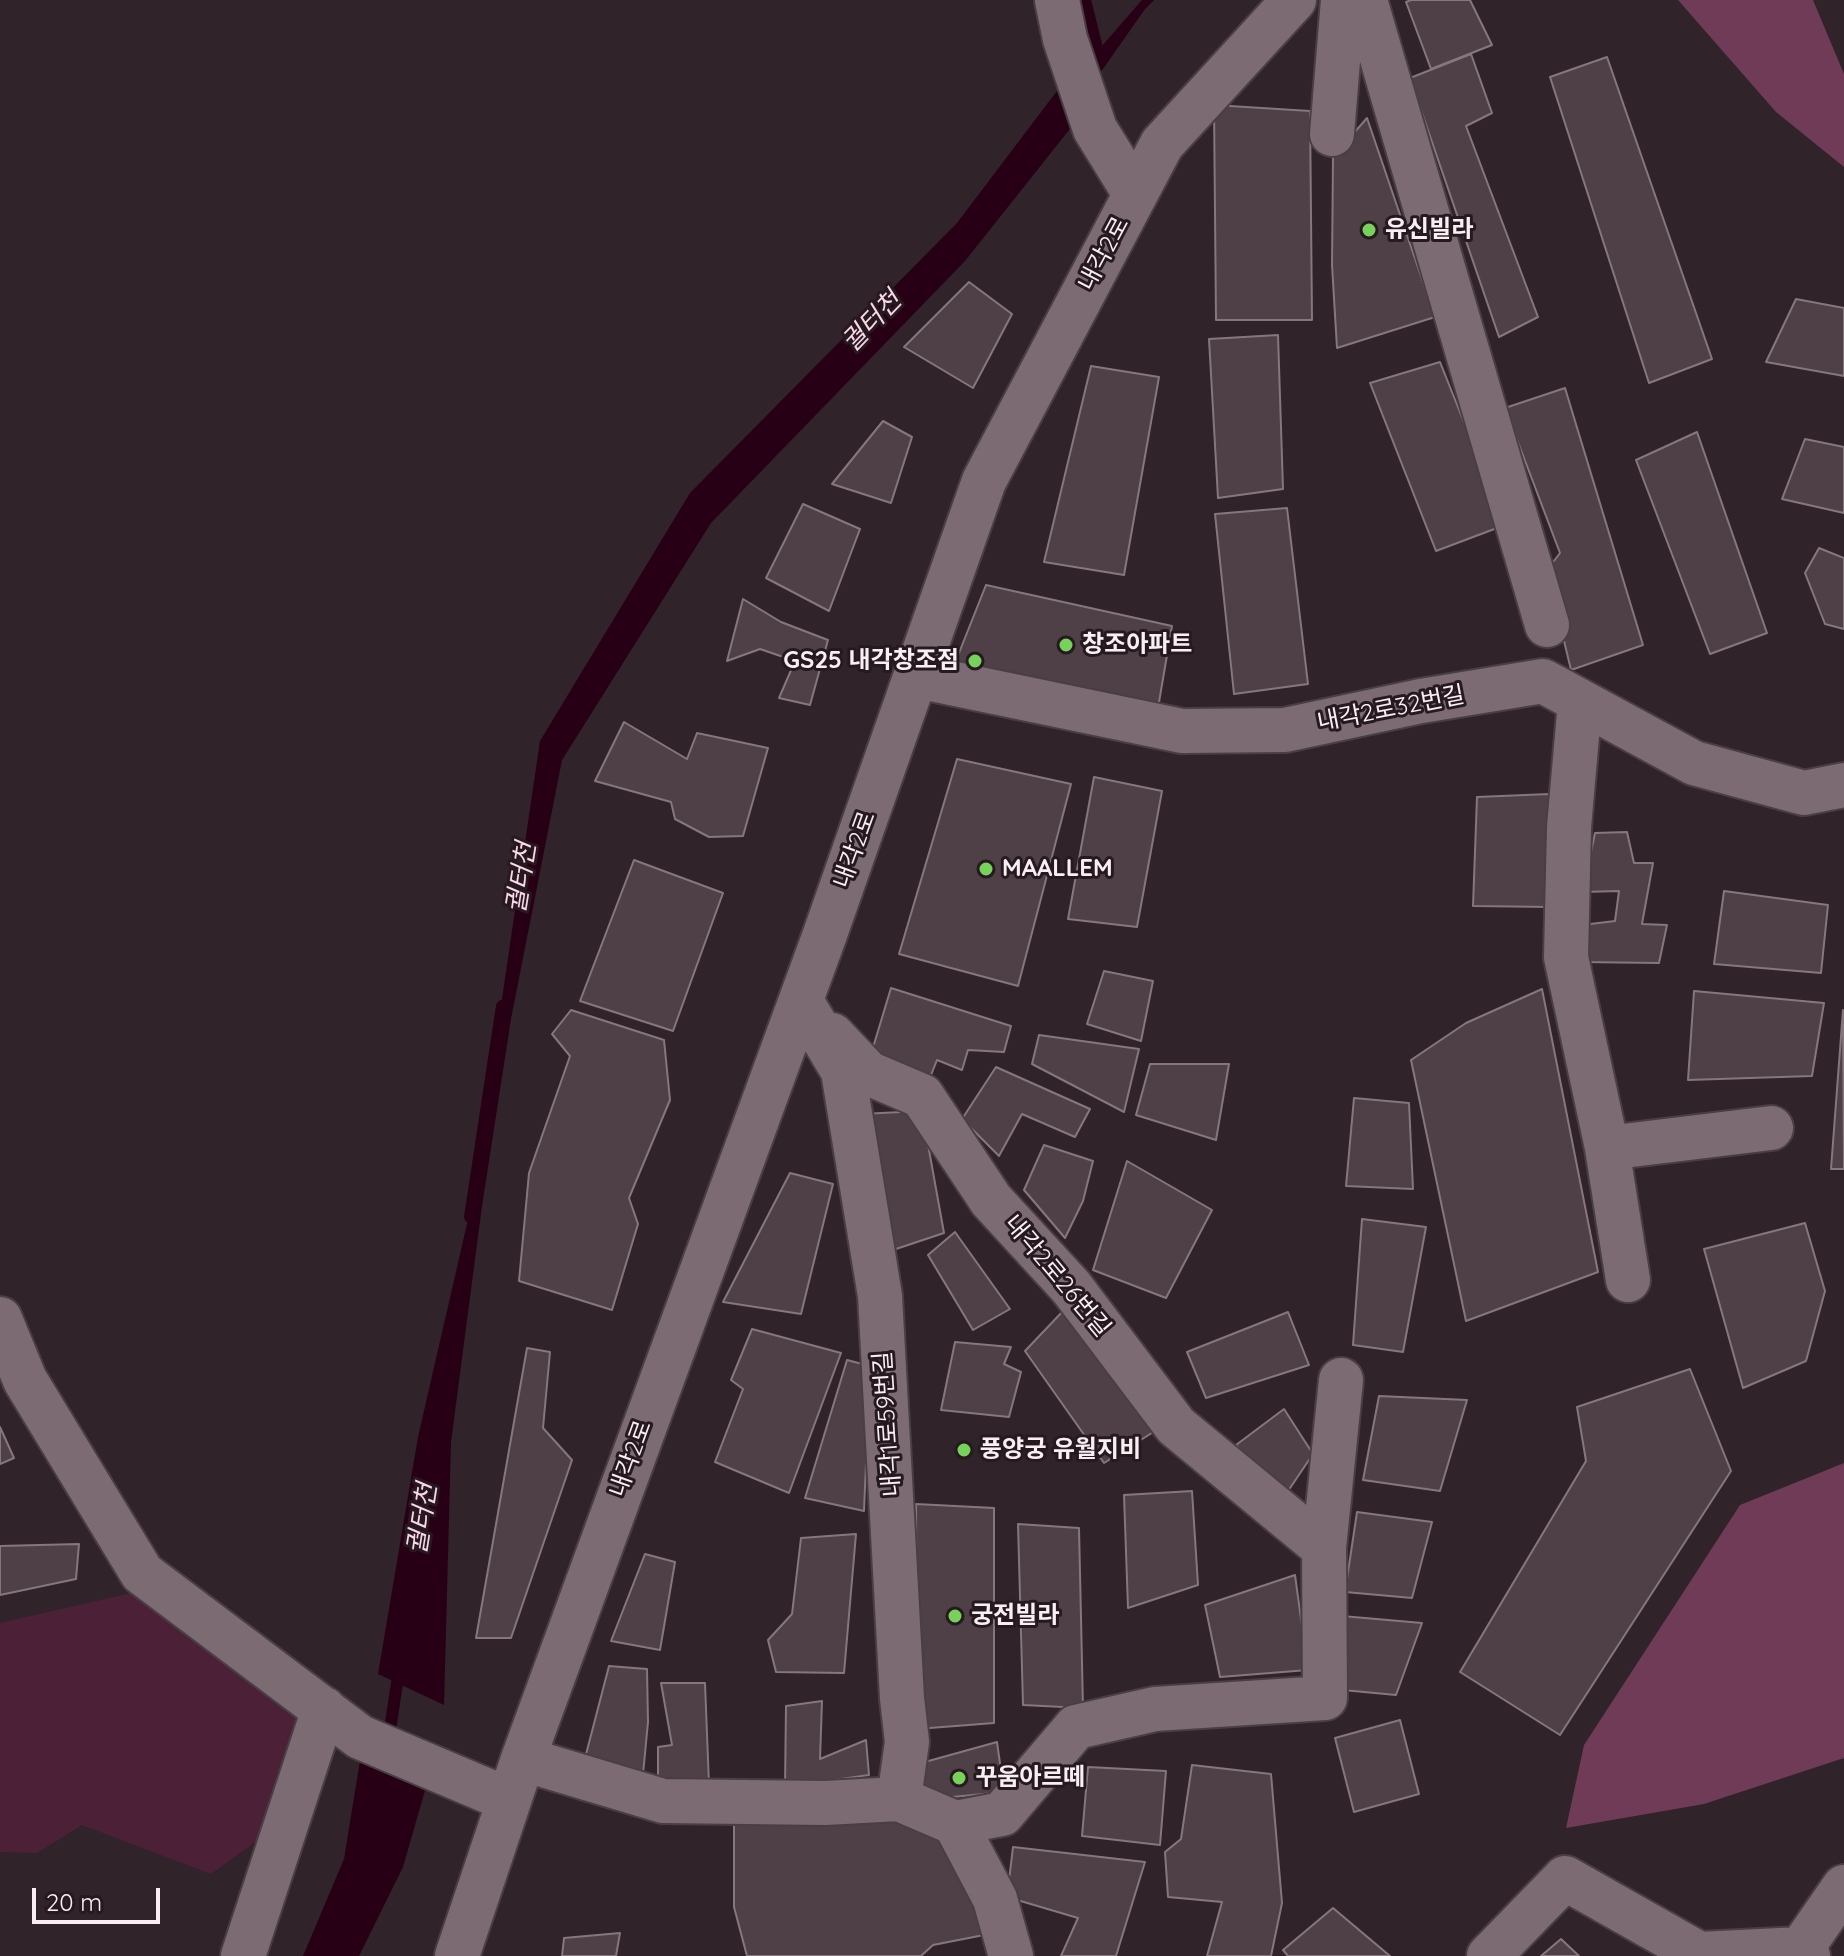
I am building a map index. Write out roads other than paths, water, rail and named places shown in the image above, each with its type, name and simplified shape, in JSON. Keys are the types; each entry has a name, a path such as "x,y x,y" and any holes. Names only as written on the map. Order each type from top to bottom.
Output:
{"street":[{"name":"내각2로","path":"457,1956 523,1759 801,1001 984,481 1162,144 1294,0"},
{"path":"1332,134 1343,0"},
{"path":"1365,0 1547,625"},
{"path":"1061,20 1095,129 1135,194"},
{"name":"내각2로32번길","path":"917,676 1182,731 1285,730 1421,701 1543,681 1694,763 1804,793 1844,785"},
{"path":"1580,702 1569,827 1566,957 1607,1148 1628,1280"},
{"name":"내각2로26번길","path":"801,1001 868,1073 922,1096 991,1200 1071,1287 1176,1426 1324,1548"},
{"name":"내각1로59번길","path":"801,1001 843,1071 880,1296 907,1742 899,1799"},
{"path":"1607,1148 1771,1128"},
{"path":"0,1319 25,1380 142,1573 360,1737 509,1800"},
{"path":"523,1759 663,1801 825,1803 899,1799 955,1823 1002,1814 1076,1727 1155,1709 1325,1698 1324,1548 1341,1380"},
{"path":"243,1956 324,1709"},
{"path":"955,1823 995,1899 1011,1956"},
{"path":"1489,1956 1565,1878 1699,1954 1800,1954 1844,1887"}],"water":[{"path":"1142,0 1154,0 1098,76 1088,62"},
{"path":"1066,79 1081,115 965,261 711,523 562,760 511,1019 482,1206 451,1442 444,1705 378,1674 418,1437 472,1202 540,741 690,493 957,223"},
{"path":"365,1730 434,1759 403,1867 359,1956 303,1956 344,1859"}],"waterway":[{"path":"1085,0 1100,60"},
{"name":"궐터천","path":"470,1217 502,1006"},
{"name":"궐터천","path":"388,1743 399,1670"}],"place":[{"name":"유신빌라","path":"1369,230"},
{"name":"창조아파트","path":"1066,645"},
{"name":"GS25 내각창조점","path":"975,661"},
{"name":"MAALLEM","path":"986,869"},
{"name":"풍양궁 유월지비","path":"964,1450"},
{"name":"궁전빌라","path":"955,1616"},
{"name":"꾸움아르떼","path":"959,1778"}]}
